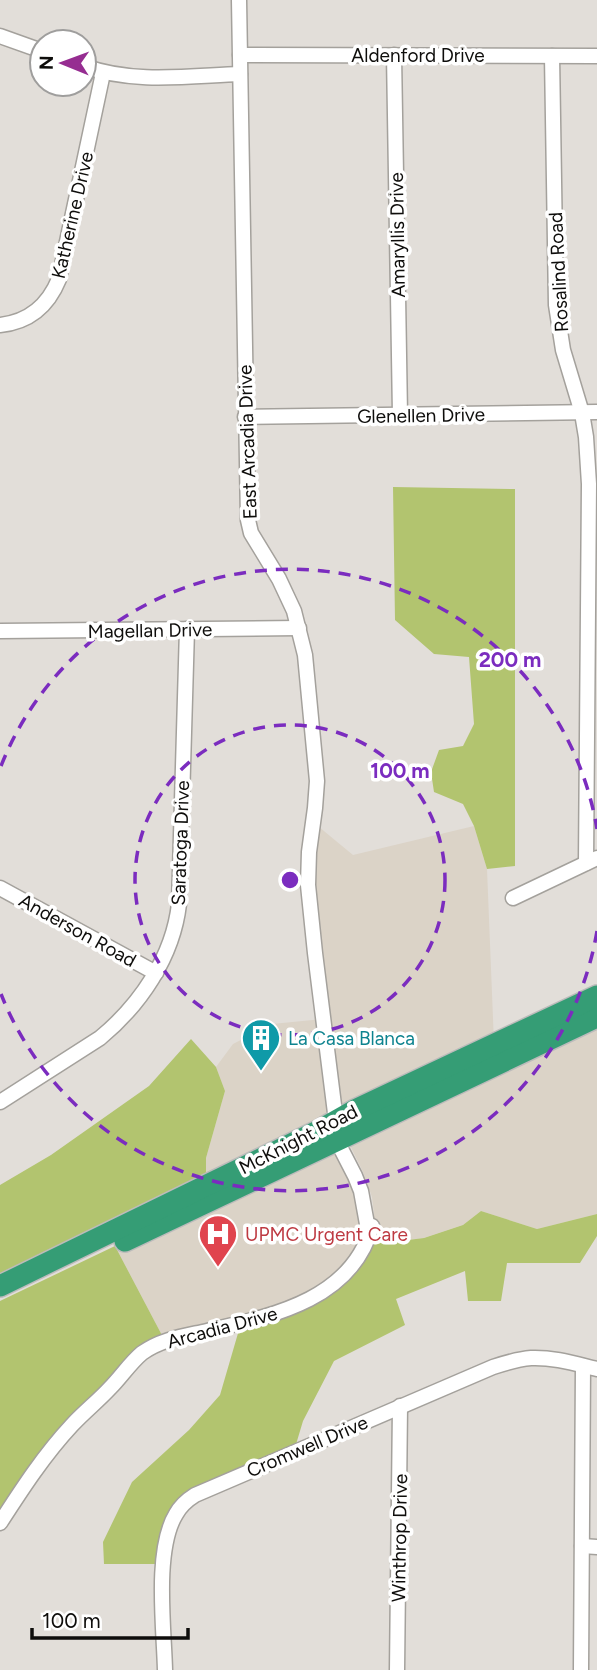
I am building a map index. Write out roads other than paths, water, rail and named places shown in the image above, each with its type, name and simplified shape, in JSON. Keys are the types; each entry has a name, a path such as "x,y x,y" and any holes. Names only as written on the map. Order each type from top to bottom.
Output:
{"highway":[{"name":"McKnight Road","path":"0,1301 340,1133 375,1100 597,996"},
{"name":"McKnight Road","path":"0,1286 110,1234 597,1017"}],"street":[{"name":"East Arcadia Drive","path":"239,0 247,520 254,540 289,600 299,628 304,655 317,781 309,852 309,901 340,1133"},
{"path":"0,36 28,46"},
{"name":"Aldenford Drive","path":"240,55 597,56"},
{"name":"Amaryllis Drive","path":"394,55 400,415"},
{"name":"Rosalind Road","path":"552,56 556,305 563,350 589,413 586,437 592,578 592,860"},
{"path":"98,71 149,78 240,74"},
{"name":"Katherine Drive","path":"0,325 14,323 33,315 55,289 62,270 103,73"},
{"name":"Glenellen Drive","path":"245,417 589,413"},
{"name":"Magellan Drive","path":"0,631 299,628"},
{"name":"Saratoga Drive","path":"0,1102 114,1027 134,1005 156,973 172,935 179,904 187,629"},
{"path":"513,898 592,860"},
{"name":"Anderson Road","path":"0,888 156,973"},
{"name":"Arcadia Drive","path":"0,1523 32,1474 72,1425 111,1388 141,1354 165,1340 287,1310 313,1297 351,1267 369,1235 361,1191 340,1133"},
{"name":"Cromwell Drive","path":"166,1670 164,1554 170,1526 183,1503 206,1489 493,1367 520,1359 546,1359 590,1367"},
{"path":"580,1670 590,1367"},
{"name":"Winthrop Drive","path":"397,1670 400,1406"},
{"path":"582,1546 597,1547"}],"place":[{"name":"La Casa Blanca","path":"261,1072"},
{"name":"UPMC Urgent Care","path":"218,1268"}]}
